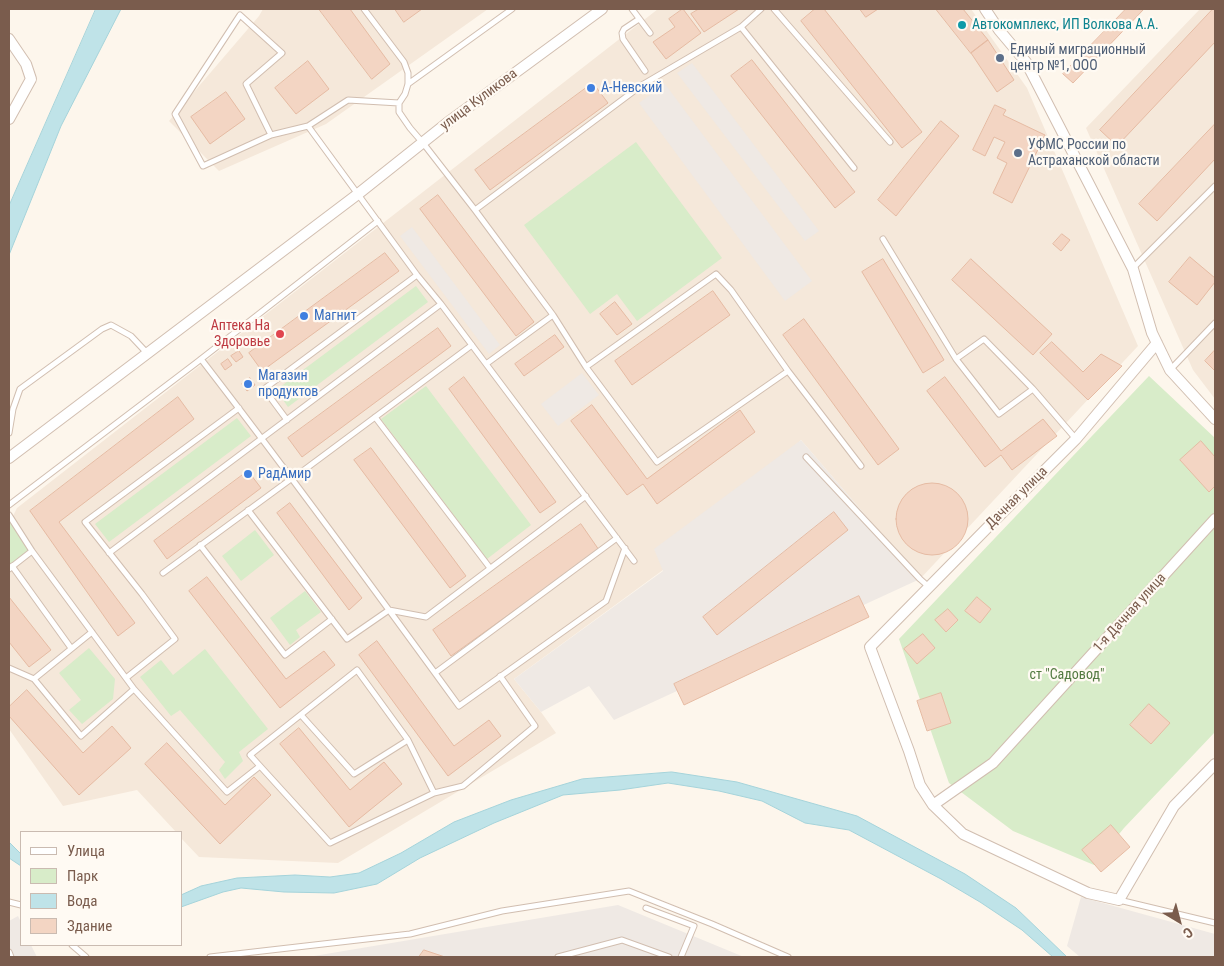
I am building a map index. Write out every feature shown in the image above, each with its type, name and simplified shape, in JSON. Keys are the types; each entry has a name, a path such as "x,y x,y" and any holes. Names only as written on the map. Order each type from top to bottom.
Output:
{"street":[{"name":"улица Куликова","path":"9,458 358,194 450,120 602,9"},
{"path":"985,9 999,30 1026,62 1133,269 1152,333 1170,370 1215,419"},
{"path":"9,39 26,64 31,79 9,119"},
{"name":"Дачная улица","path":"933,805 920,785 870,648 1076,439 1157,343"},
{"name":"1-я Дачная улица","path":"933,805 993,763 1215,519"},
{"path":"933,805 963,834 1088,893 1119,900 1174,806 1215,764"}],"lane":[{"path":"364,9 404,62 408,73 408,84 400,102 399,112 553,315 586,367 657,462 788,371"},
{"path":"408,84 512,9"},
{"path":"632,9 650,33"},
{"path":"475,210 642,85 741,26 761,9"},
{"path":"774,9 890,142"},
{"path":"271,135 246,84 282,52 240,15 175,114 203,166 271,135 308,126 348,100 400,102"},
{"path":"639,19 624,29 622,33 623,39 645,71"},
{"path":"741,26 854,168"},
{"path":"308,126 417,275 441,304 634,561"},
{"path":"1133,269 1215,186"},
{"path":"9,505 378,221"},
{"path":"883,239 956,358 999,414 1033,389"},
{"path":"586,367 716,274 731,290 788,371 861,466"},
{"path":"287,420 264,389 417,275"},
{"path":"109,553 441,304"},
{"path":"486,364 553,315"},
{"path":"1170,370 1215,323"},
{"path":"9,433 13,409 20,389 102,329 111,326 131,336 147,353"},
{"path":"956,358 984,340 1033,389 1076,439"},
{"path":"163,572 472,345"},
{"path":"200,359 262,438 459,706 606,601 625,548"},
{"path":"126,678 175,639 85,522 239,408"},
{"path":"375,417 490,568"},
{"path":"806,457 929,587"},
{"path":"248,510 347,639 389,610 426,617 586,496"},
{"path":"9,515 32,551 134,689 227,792 260,766"},
{"path":"435,673 617,538"},
{"path":"200,545 286,655 332,619"},
{"path":"32,551 10,568 71,648"},
{"path":"34,678 92,632"},
{"path":"9,668 34,678 81,736 134,689"},
{"path":"434,793 408,740 356,670 250,755 330,843 434,793 463,786 535,726 500,676"},
{"path":"301,715 354,774 408,740"},
{"path":"210,957 410,934 502,911 629,891 788,957"},
{"path":"1119,900 1215,923"},
{"path":"646,908 694,926 681,957"},
{"path":"558,957 622,940 669,957"},
{"path":"73,946 86,957"},
{"path":"9,952 11,957"}],"shaded area":[{"path":"263,9 488,9 326,124 219,171 169,121"},
{"path":"658,9 971,9 1027,88 1138,346 920,579 801,440 663,570 514,679 556,733 338,863 199,857 182,839 182,831 175,831 137,790 63,806 9,729 9,524 17,508"},
{"path":"1200,9 1215,9 1215,399 1193,370 1086,128"},
{"path":"692,63 819,231 805,241 677,73"},
{"path":"665,84 812,281 785,301 639,103"},
{"path":"412,227 500,345 489,354 400,236"},
{"path":"582,373 599,395 558,426 541,404"},
{"path":"801,440 920,579 614,720 589,686 541,712 514,679 663,571 654,549"},
{"path":"1081,897 1215,934 1215,957 1080,957 1067,946"},
{"path":"618,905 744,957 308,957"},
{"path":"18,916 20,920 20,946 32,946 37,957 9,957 9,921"}],"green space":[{"path":"636,142 722,258 637,321 617,294 590,314 524,225"},
{"path":"416,286 428,302 288,407 276,390"},
{"name":"ст \"Садовод\"","path":"1149,376 1215,438 1215,732 1124,828 1094,865 1013,831 949,783 899,639"},
{"path":"426,386 531,525 487,559 381,419"},
{"path":"237,418 251,436 109,542 95,524"},
{"path":"9,519 32,551 9,569"},
{"path":"255,530 274,555 241,581 222,556"},
{"path":"305,591 321,612 296,630 300,637 290,645 270,618"},
{"path":"89,648 115,679 113,699 82,724 69,710 81,700 59,673"},
{"path":"205,649 268,729 239,752 243,761 225,779 219,770 225,762 180,710 171,716 140,677 161,660 173,675"}],"water":[{"path":"96,9 121,9 61,126 9,255 9,206"},
{"path":"672,772 737,782 857,816 965,874 1016,908 1067,957 1053,957 1022,930 980,902 849,830 805,823 762,801 719,791 668,783 620,790 563,795 494,823 420,858 377,884 334,893 284,892 241,888 223,892 182,907 182,895 201,886 237,878 295,875 330,877 359,873 401,853 454,822 511,800 582,779"},
{"path":"9,842 20,853 20,865 9,858"}],"building":[{"path":"319,9 350,9 390,64 372,79"},
{"path":"395,9 422,9 404,22"},
{"path":"683,9 701,33 666,59 653,42 675,27 669,19"},
{"path":"699,9 739,9 704,32 691,14"},
{"path":"815,9 824,9 922,132 902,148 801,21"},
{"path":"860,9 878,9 866,17"},
{"name":"Автокомплекс, ИП Волкова А.А.","path":"936,9 963,9 988,40 971,53"},
{"path":"1126,9 1144,9 1073,83 1063,74"},
{"path":"1215,9 1215,42 1117,146 1100,130"},
{"path":"988,40 1014,80 997,92 971,53"},
{"path":"752,60 855,192 835,208 731,76"},
{"path":"308,61 329,89 296,114 275,88"},
{"path":"593,83 608,103 490,190 475,170"},
{"path":"226,92 245,119 210,144 191,117"},
{"name":"УФМС России по Астраханской области","path":"995,105 1006,110 1003,115 1045,135 1012,203 993,193 1007,163 997,158 1005,142 994,137 985,156 973,150"},
{"path":"941,121 959,136 896,216 878,200"},
{"path":"1215,124 1215,159 1157,221 1139,204"},
{"path":"438,195 534,322 516,336 420,209"},
{"path":"1062,234 1070,240 1061,251 1053,244"},
{"path":"385,253 399,271 262,371 249,353"},
{"path":"1190,257 1215,278 1215,282 1197,305 1169,282"},
{"path":"883,259 944,360 923,373 862,272"},
{"path":"971,259 1052,334 1033,355 952,280"},
{"path":"713,291 730,315 632,385 615,361"},
{"path":"615,302 632,324 617,335 600,314"},
{"path":"804,319 899,449 878,465 783,335"},
{"path":"438,328 451,346 302,457 288,438"},
{"path":"555,335 564,347 524,376 515,364"},
{"path":"1052,342 1083,372 1101,354 1122,366 1088,400 1040,353"},
{"path":"1215,350 1215,371 1205,361"},
{"path":"239,351 243,357 236,362 231,356"},
{"path":"228,359 232,365 225,370 221,364"},
{"path":"464,377 556,502 540,513 449,389"},
{"path":"945,377 1001,451 1043,419 1057,436 1012,470 1001,455 985,467 927,391"},
{"name":"Магазин продуктов","path":"250,378 255,385 247,391 242,384"},
{"path":"178,397 194,419 59,522 135,623 118,636 30,511"},
{"path":"592,405 647,479 740,410 755,432 657,504 643,484 627,495 571,421"},
{"path":"1201,441 1215,457 1215,486 1209,492 1180,460"},
{"path":"371,448 466,576 450,588 354,460"},
{"path":"248,471 261,488 167,559 154,541"},
{"path":"932,483 952,489 962,499 968,519 962,539 952,549 932,555 912,549 902,539 896,519 902,499 912,489"},
{"path":"290,503 362,598 349,610 277,513"},
{"path":"834,512 848,530 717,635 703,617"},
{"path":"581,524 599,550 451,656 433,630"},
{"path":"207,577 286,679 324,651 335,665 280,708 189,591"},
{"path":"859,596 869,617 684,705 674,684"},
{"path":"9,597 51,650 29,667 9,642"},
{"path":"977,597 991,609 980,623 965,611"},
{"path":"948,609 958,620 946,632 935,620"},
{"path":"923,634 935,648 917,664 904,649"},
{"path":"377,641 454,746 489,720 501,736 448,776 359,655"},
{"path":"27,690 83,753 112,726 131,748 79,795 9,716 9,707"},
{"path":"941,693 951,723 927,731 917,701"},
{"path":"1149,704 1170,723 1151,744 1130,725"},
{"path":"299,728 350,790 384,762 402,784 349,827 280,744"},
{"path":"167,743 225,805 254,777 271,795 220,844 145,764"},
{"path":"1111,825 1130,847 1101,872 1082,850"},
{"path":"424,950 445,957 419,957"}],"place":[{"name":"Автокомплекс, ИП Волкова А.А.","path":"962,25"},
{"name":"Единый миграционный центр №1, ООО","path":"1000,58"},
{"name":"А-Невский","path":"591,88"},
{"name":"УФМС России по Астраханской области","path":"1018,153"},
{"name":"Магнит","path":"304,316"},
{"name":"Аптека На Здоровье","path":"280,334"},
{"name":"Магазин продуктов","path":"248,384"},
{"name":"РадАмир","path":"248,474"}]}
